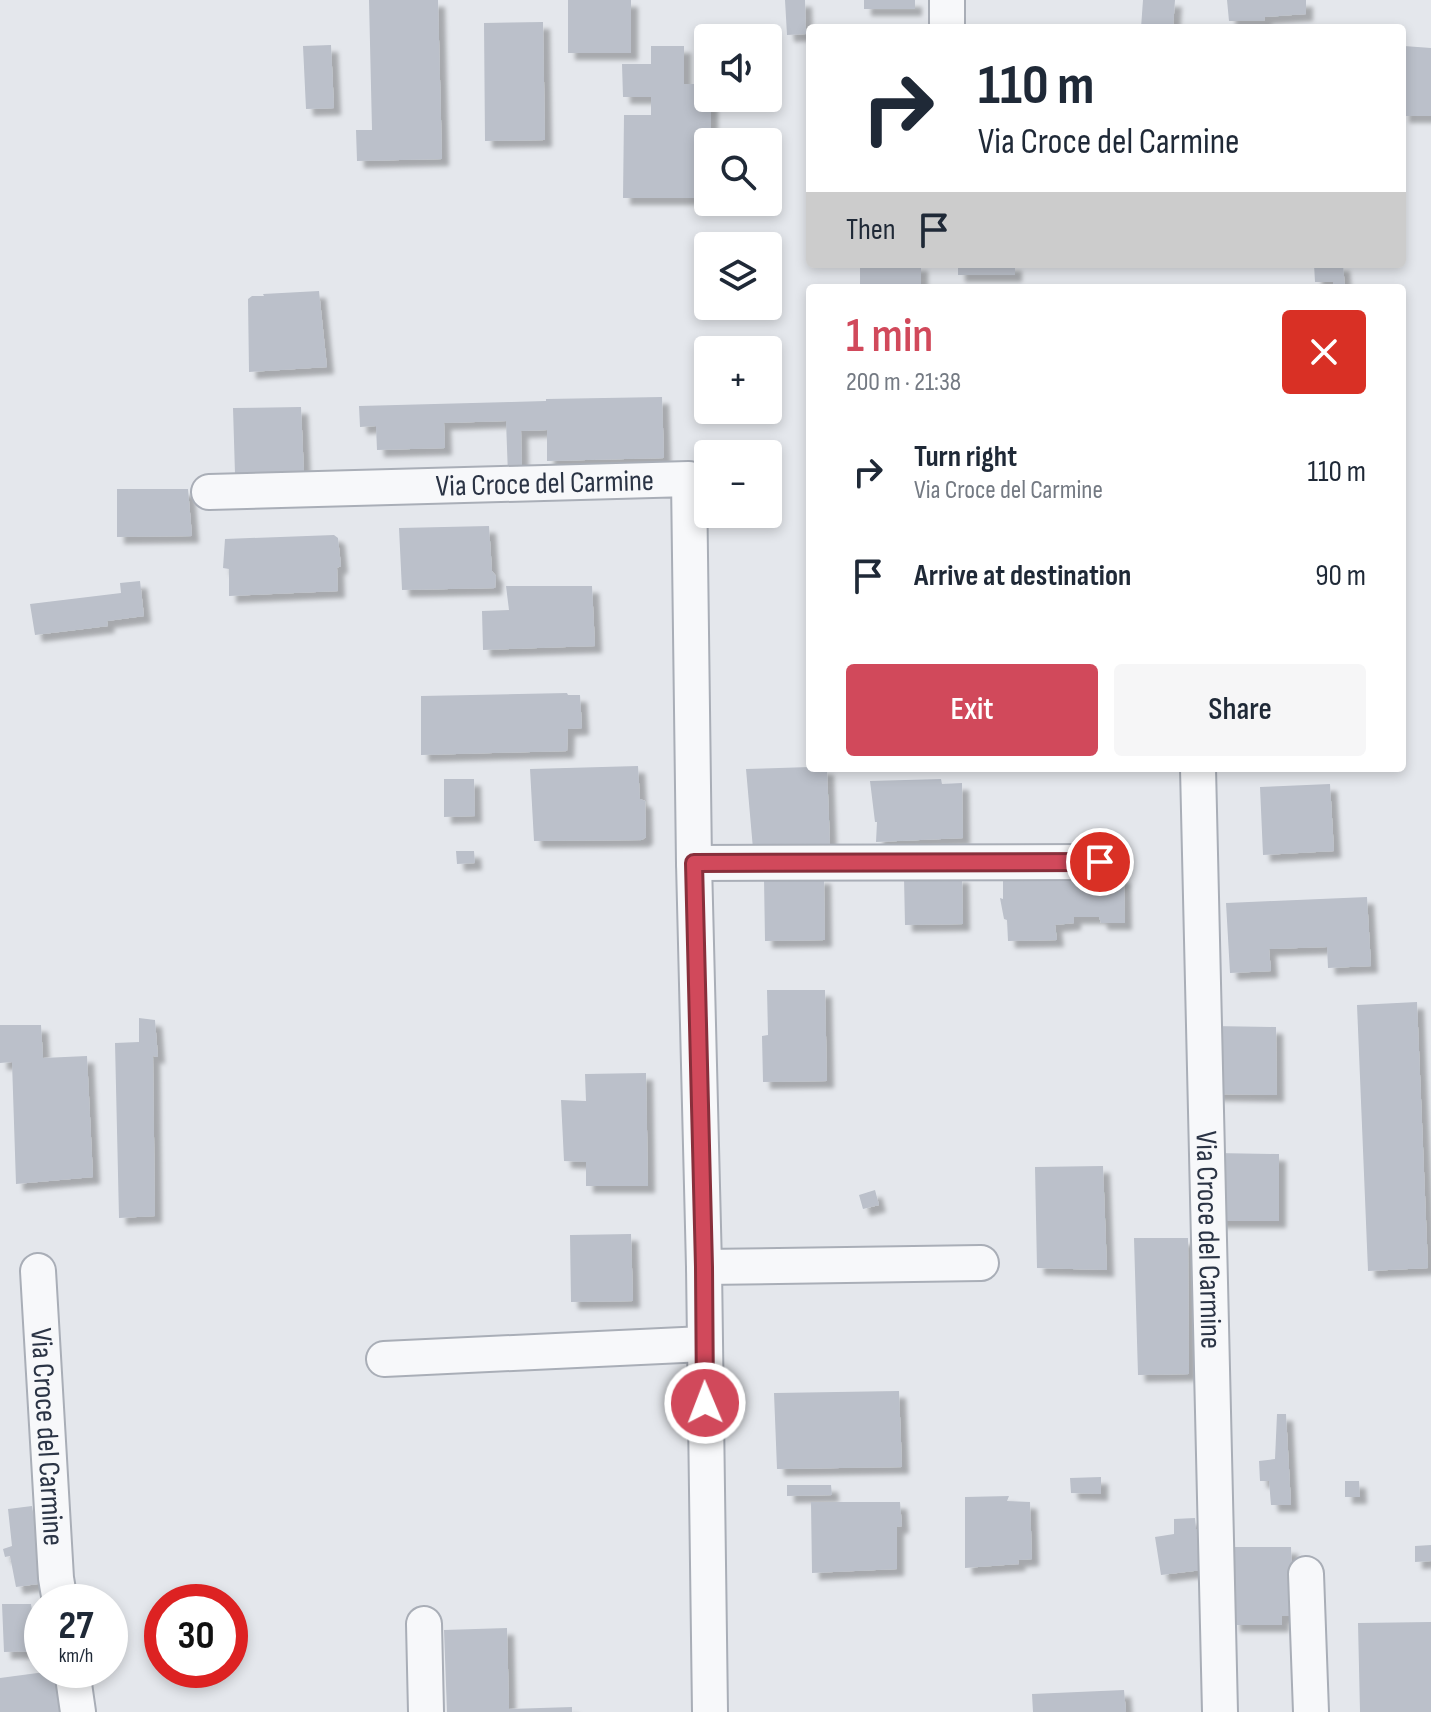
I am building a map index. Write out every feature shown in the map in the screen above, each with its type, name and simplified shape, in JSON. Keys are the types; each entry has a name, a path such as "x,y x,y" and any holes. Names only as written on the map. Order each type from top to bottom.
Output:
{"street":[{"path":"947,0 947,24"},
{"name":"Via Croce del Carmine","path":"209,492 689,479 710,1712"},
{"name":"Via Croce del Carmine","path":"1198,772 1220,1712"},
{"path":"694,863 1100,862"},
{"path":"704,1267 981,1263"},
{"name":"Via Croce del Carmine","path":"38,1271 58,1584"},
{"path":"384,1359 704,1344"},
{"path":"1306,1574 1311,1712"},
{"path":"424,1624 426,1712"},
{"path":"75,1688 78,1712"}],"building":[{"path":"369,0 438,0 442,159 357,161 356,130 372,130"},
{"path":"568,0 631,0 631,53 568,53"},
{"path":"785,0 805,0 806,34 787,35"},
{"path":"864,0 915,0 915,9 864,9"},
{"path":"1143,0 1175,0 1173,24 1141,24"},
{"path":"1227,0 1306,0 1306,14 1265,17 1264,21 1229,21"},
{"path":"543,22 545,140 485,141 484,23"},
{"path":"331,45 334,108 306,109 303,46"},
{"path":"651,46 684,46 684,84 694,84 694,112 711,112 711,128 694,128 694,198 623,198 624,115 651,115 651,97 623,97 622,64 651,64"},
{"path":"1406,46 1431,48 1431,116 1406,116"},
{"path":"860,268 921,268 921,284 860,284"},
{"path":"958,268 1015,268 1015,275 958,275"},
{"path":"1314,268 1343,268 1345,284 1315,282"},
{"path":"319,291 327,367 249,372 248,299 263,294"},
{"path":"662,397 664,458 547,461 547,430 521,431 522,475 508,475 506,421 444,423 445,448 377,450 376,426 360,427 359,406"},
{"path":"301,407 304,474 235,474 233,408"},
{"path":"117,489 188,489 192,536 117,537"},
{"path":"489,526 495,588 402,590 399,528"},
{"path":"334,535 338,538 341,566 337,568 338,591 229,596 229,569 223,568 225,539"},
{"path":"140,581 144,616 107,621 108,626 35,635 30,604 121,593 120,583"},
{"path":"506,586 592,586 595,646 483,650 482,611 509,610"},
{"path":"580,695 582,728 568,729 567,751 421,755 421,696"},
{"path":"638,766 640,799 645,801 646,837 642,840 534,841 530,769"},
{"path":"806,767 806,772 827,772 830,846 753,849 746,769"},
{"path":"444,779 474,779 475,816 444,817"},
{"path":"941,779 942,784 962,783 963,838 876,842 877,822 870,781"},
{"path":"1330,784 1334,851 1263,855 1260,787"},
{"path":"456,851 474,851 475,863 457,864"},
{"path":"1003,874 1039,878 1124,876 1125,923 1101,923 1099,917 1074,917 1074,923 1055,925 1057,940 1008,941 1007,920 1004,919 1000,898 1003,899"},
{"path":"962,876 963,924 905,925 904,877"},
{"path":"824,877 825,940 765,941 764,878"},
{"path":"1367,897 1371,966 1328,968 1327,947 1269,949 1271,971 1230,973 1226,903"},
{"path":"767,990 825,990 827,1081 763,1082 762,1036 768,1035"},
{"path":"1417,1002 1428,1268 1368,1271 1357,1005"},
{"path":"139,1018 155,1020 158,1057 153,1056 155,1216 119,1218 115,1043 139,1042"},
{"path":"0,1025 41,1025 43,1058 87,1056 93,1177 16,1184 12,1062 0,1063"},
{"path":"1212,1026 1276,1027 1277,1095 1212,1094"},
{"path":"646,1073 648,1186 586,1186 586,1162 564,1161 561,1100 586,1101 585,1074"},
{"path":"1215,1153 1279,1154 1279,1221 1215,1221"},
{"path":"1103,1166 1107,1270 1037,1268 1035,1167"},
{"path":"875,1190 879,1205 863,1209 859,1195"},
{"path":"631,1234 633,1301 571,1302 570,1235"},
{"path":"1134,1238 1188,1238 1189,1374 1138,1375"},
{"path":"899,1391 902,1467 777,1469 774,1393"},
{"path":"1277,1414 1286,1414 1291,1505 1271,1505 1269,1481 1260,1481 1259,1461 1275,1459"},
{"path":"1101,1477 1101,1494 1071,1493 1070,1478"},
{"path":"1345,1481 1359,1481 1360,1497 1345,1497"},
{"path":"787,1485 831,1485 832,1495 787,1496"},
{"path":"1009,1496 1007,1501 1030,1502 1032,1559 1018,1560 1019,1564 965,1568 965,1497"},
{"path":"811,1502 900,1502 902,1526 897,1527 897,1569 812,1573"},
{"path":"32,1506 45,1583 16,1587 10,1556 5,1557 3,1549 12,1546 8,1509"},
{"path":"1195,1518 1196,1529 1201,1529 1202,1570 1161,1575 1155,1537 1174,1534 1174,1519"},
{"path":"1431,1545 1431,1561 1415,1562 1415,1546"},
{"path":"1232,1547 1291,1547 1294,1616 1282,1616 1282,1625 1233,1625"},
{"path":"2,1604 24,1604 24,1651 4,1652"},
{"path":"1431,1622 1431,1712 1360,1712 1358,1623"},
{"path":"507,1628 509,1709 572,1707 572,1712 447,1712 444,1630"},
{"path":"24,1675 24,1688 63,1688 66,1712 0,1712 0,1678"},
{"path":"1124,1690 1126,1712 1033,1712 1032,1694"}],"route":[{"path":"705,1403 694,863 1100,862"}]}
